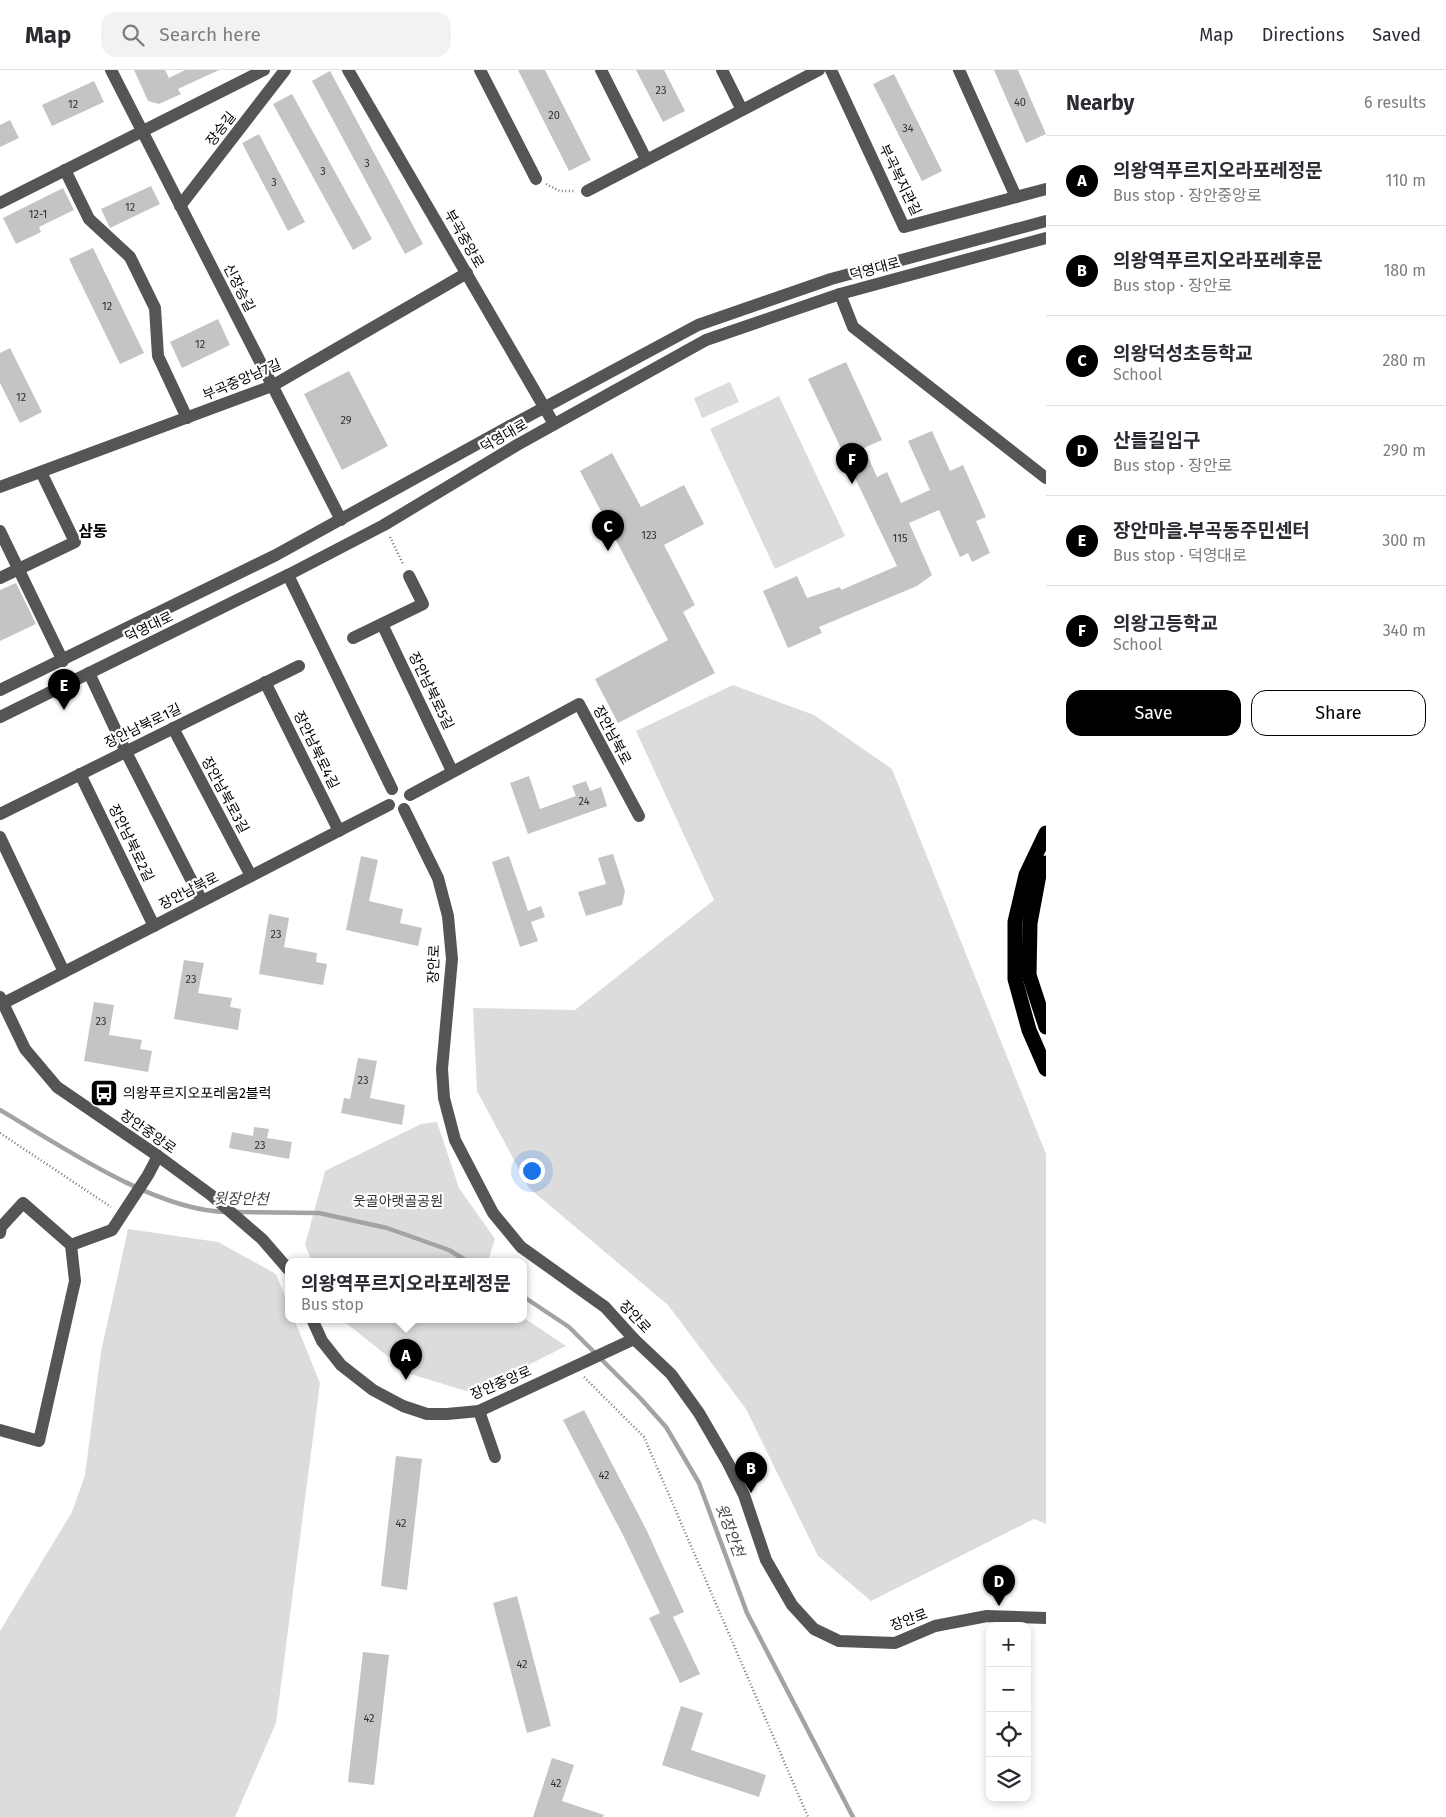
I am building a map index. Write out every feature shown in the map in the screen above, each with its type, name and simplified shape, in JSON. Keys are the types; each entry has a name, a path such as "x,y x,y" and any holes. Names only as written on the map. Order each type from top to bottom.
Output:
{"highway":[{"path":"1046,834 1026,875 1015,922 1015,980 1029,1030 1046,1069"},
{"path":"1046,863 1039,875 1030,923 1029,975 1046,1027"}],"street":[{"name":"신장승길","path":"111,70 341,520"},
{"path":"234,70 241,82"},
{"name":"장승길","path":"0,203 264,70"},
{"name":"장승길","path":"180,206 285,70"},
{"name":"부곡중앙로","path":"348,70 554,424"},
{"path":"480,70 536,180"},
{"path":"601,70 646,159"},
{"path":"722,70 742,110"},
{"path":"587,191 819,70"},
{"name":"부곡복지관길","path":"831,70 904,227 1046,189"},
{"path":"959,70 1016,197"},
{"path":"65,170 89,219 130,257 134,265 155,308 158,356 187,418"},
{"name":"덕영대로","path":"0,690 63,661 276,555 544,407 698,325 831,279 1046,221"},
{"name":"덕영대로","path":"0,717 288,576 384,525 554,424 706,340 840,294 1046,238"},
{"name":"부곡중앙남7길","path":"0,487 272,386 467,273"},
{"path":"840,294 853,327 1046,478"},
{"path":"0,578 75,542 41,472"},
{"path":"0,531 63,661"},
{"path":"288,576 392,789"},
{"path":"353,638 423,604 409,576"},
{"name":"장안남북로5길","path":"382,624 452,771"},
{"name":"장안남북로1길","path":"0,814 299,666"},
{"path":"89,674 202,902"},
{"name":"장안남북로4길","path":"266,682 339,831"},
{"name":"장안남북로","path":"410,795 579,704 640,816"},
{"name":"장안남북로3길","path":"173,728 251,876"},
{"name":"장안남북로2길","path":"80,774 154,926"},
{"path":"399,787 405,789 410,795 408,806 404,810 393,809 389,806 388,794 392,789 399,787"},
{"name":"장안남북로","path":"1,1002 64,972 389,806"},
{"name":"장안로","path":"404,810 438,878 448,916 452,959 442,1069 444,1098 455,1140 493,1213 521,1248 605,1307 634,1339 671,1374 699,1413 728,1463 744,1495 766,1560 792,1604 814,1629 839,1641 895,1643 935,1626 980,1617 1046,1618"},
{"path":"0,837 64,972"},
{"name":"장안중앙로","path":"1,1002 25,1049 57,1087 211,1195 262,1239 285,1266"},
{"path":"71,1245 112,1230 148,1175 158,1156"},
{"path":"0,1233 1,1227 24,1203 71,1245 75,1281 39,1441 0,1430"},
{"name":"장안중앙로","path":"314,1323 322,1341 340,1365 373,1390 403,1406 427,1414 479,1411 634,1339"},
{"path":"479,1411 495,1457"}],"path":[{"path":"536,180 560,191 587,191"},
{"path":"384,525 409,576"},
{"path":"0,1133 125,1210"},
{"path":"575,1367 644,1437 808,1817"}],"green space":[{"path":"730,382 739,402 702,418 694,398"},
{"path":"779,396 845,536 775,569 710,429"},
{"path":"733,685 814,715 892,769 1046,1154 1046,1524 1034,1519 871,1601 818,1556 746,1409 668,1305 529,1188 477,1091 473,1008 575,1010 714,900 636,731"},
{"name":"웃골아랫골공원","path":"437,1122 459,1188 495,1239 489,1258 311,1258 305,1245 325,1171 421,1124"},
{"path":"128,1229 218,1242 276,1274 285,1296 285,1323 296,1323 320,1383 276,1723 235,1817 0,1817 0,1631 72,1512 85,1475 101,1352"},
{"path":"527,1320 566,1346 473,1393 410,1374 346,1323 527,1323"}],"building":[{"path":"134,70 165,70 169,78 185,70 219,70 178,89 181,94 159,104 148,101"},
{"path":"518,70 545,70 591,160 569,171"},
{"path":"636,70 664,70 685,111 663,122"},
{"path":"994,70 1018,70 1046,134 1026,143"},
{"path":"330,71 423,244 405,254 312,81"},
{"path":"894,74 942,171 922,181 873,84"},
{"path":"94,81 104,102 52,126 42,105"},
{"path":"292,94 372,239 353,250 273,104"},
{"path":"10,120 19,138 0,147 0,125"},
{"path":"259,134 305,222 288,231 242,143"},
{"path":"151,186 160,204 110,228 101,209"},
{"path":"63,188 74,210 39,227 41,232 16,244 3,218"},
{"path":"93,248 144,353 120,364 69,259"},
{"path":"218,319 230,345 182,368 170,342"},
{"path":"10,348 42,412 20,423 0,383 0,353"},
{"path":"846,362 882,440 864,448 877,477 887,472 901,503 930,490 908,441 932,431 950,471 963,465 986,517 976,521 990,553 972,562 968,553 960,557 939,510 909,523 932,575 917,586 819,627 822,633 788,648 763,591 797,576 807,598 840,587 841,590 897,566 808,379"},
{"path":"349,371 388,446 342,470 304,394"},
{"path":"612,453 641,507 684,485 704,524 664,545 695,605 683,612 715,673 618,723 595,679 668,640 580,471"},
{"path":"16,583 36,624 0,641 0,590"},
{"path":"529,776 540,809 576,796 572,786 586,781 590,791 601,787 607,806 528,834 510,783"},
{"path":"613,854 625,891 622,905 586,916 578,892 606,884 598,858"},
{"path":"361,856 378,860 369,901 403,909 400,923 422,928 418,946 346,930"},
{"path":"509,856 528,911 541,906 545,917 531,922 538,941 520,947 492,862"},
{"path":"269,914 289,918 284,947 317,953 316,962 327,964 323,985 259,974"},
{"path":"184,960 204,963 198,993 232,998 230,1007 241,1009 238,1030 174,1019"},
{"path":"94,1002 114,1005 109,1035 142,1040 140,1049 152,1051 148,1072 84,1061"},
{"path":"358,1058 377,1061 370,1098 405,1105 402,1125 341,1113 344,1098 350,1099"},
{"path":"254,1127 269,1129 267,1138 292,1142 289,1159 229,1148 232,1132 253,1136"},
{"path":"584,1410 646,1529 684,1612 673,1617 700,1674 680,1683 649,1618 660,1613 625,1539 563,1420"},
{"path":"396,1456 422,1459 407,1590 381,1586"},
{"path":"517,1596 551,1726 527,1733 493,1603"},
{"path":"363,1652 389,1655 374,1785 348,1782"},
{"path":"681,1706 703,1713 691,1750 766,1775 759,1797 662,1765"},
{"path":"552,1758 574,1765 562,1801 604,1815 603,1817 533,1817"}],"waterway":[{"name":"윗장안천","path":"0,1110 80,1158 140,1189 170,1201 199,1209 227,1212"},
{"name":"윗장안천","path":"237,1212 319,1213 387,1228 449,1250 462,1258"},
{"name":"윗장안천","path":"527,1299 569,1327 641,1399 666,1427 699,1483 747,1613 853,1817"}],"place":[{"name":"의왕고등학교","path":"852,484"},
{"name":"의왕덕성초등학교","path":"608,551"},
{"name":"장안마을.부곡동주민센터","path":"64,710"},
{"name":"의왕푸르지오포레움2블럭","path":"104,1093"},
{"name":"의왕역푸르지오라포레정문","path":"406,1380"},
{"name":"의왕역푸르지오라포레후문","path":"751,1493"},
{"name":"산들길입구","path":"999,1606"}],"district":[{"name":"삼동","path":"93,531"}]}
